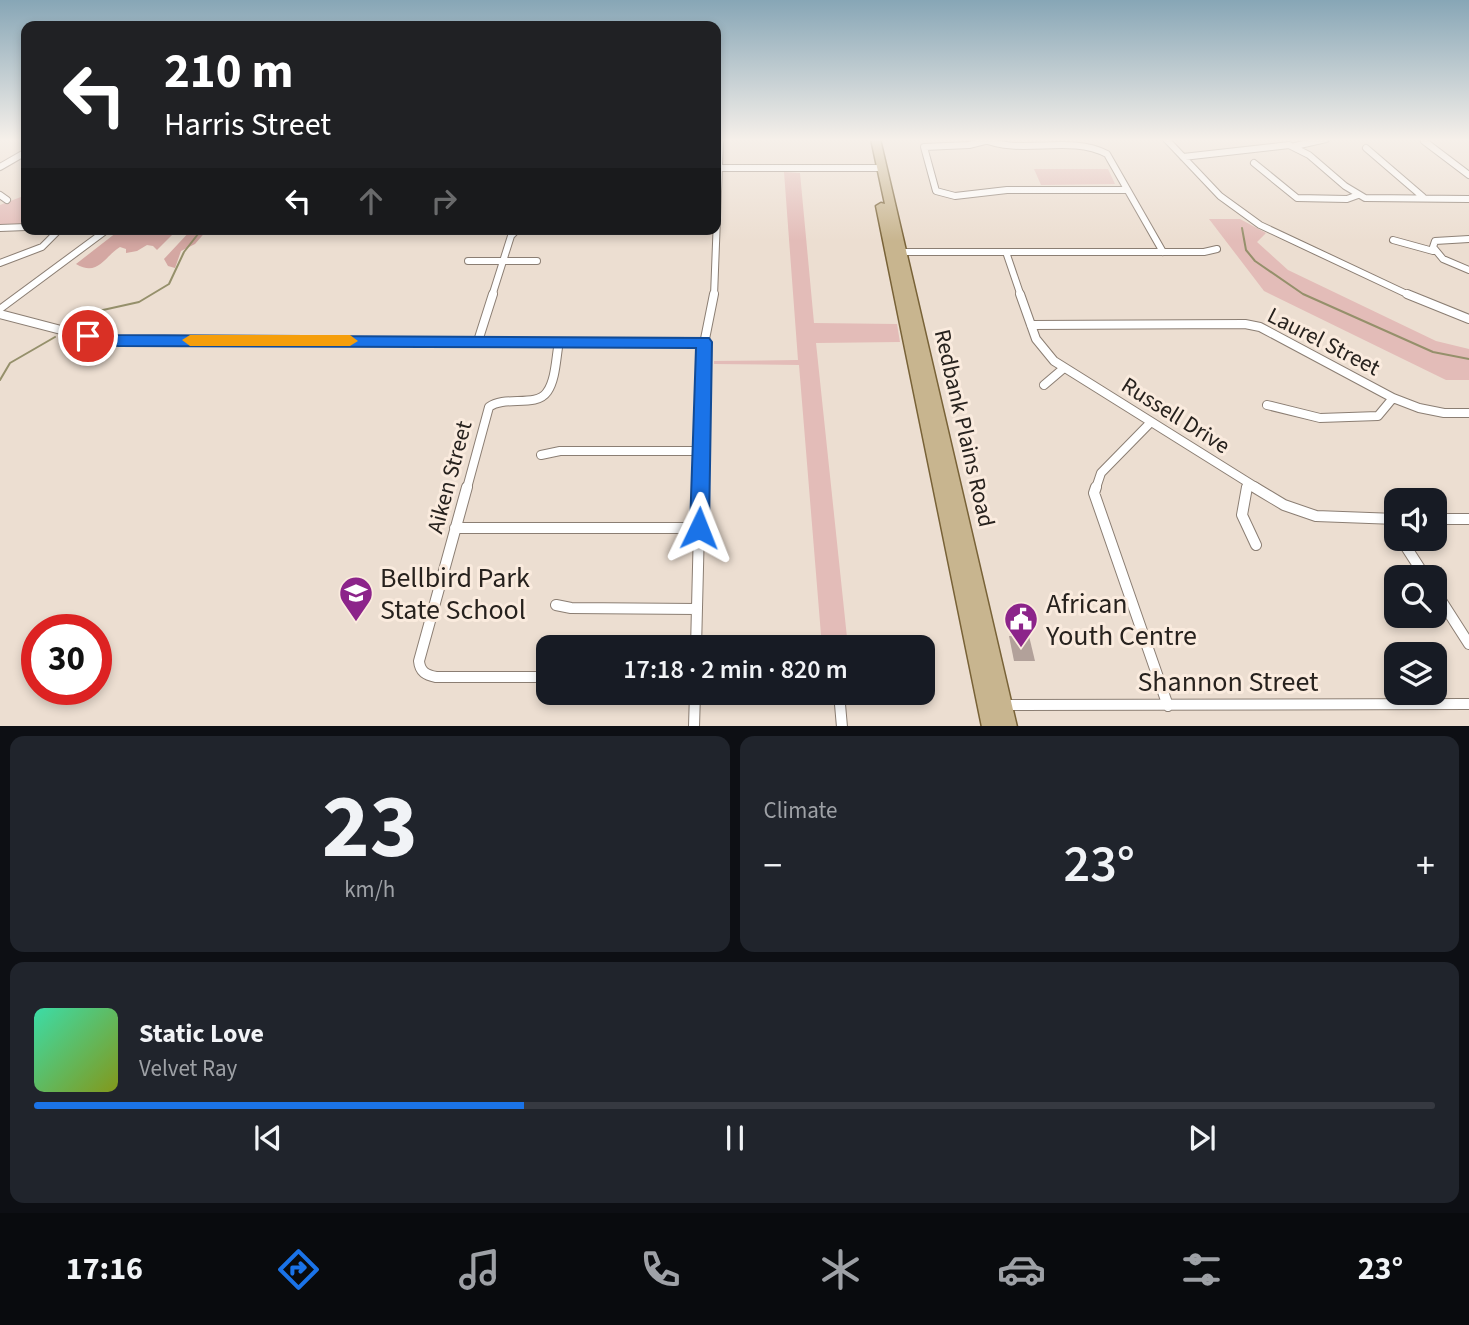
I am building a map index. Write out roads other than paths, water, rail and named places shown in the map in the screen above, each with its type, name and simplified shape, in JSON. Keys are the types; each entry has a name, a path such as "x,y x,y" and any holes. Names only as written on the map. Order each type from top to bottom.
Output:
{"main road":[{"name":"Redbank Plains Road","path":"878,173 901,252 995,705 991,726"},
{"name":"Redbank Plains Road","path":"878,173 995,705 1008,726"}],"street":[{"path":"930,173 936,191 955,196 1006,190 1128,190"},
{"path":"1118,173 1163,252"},
{"path":"1199,173 1231,205 1260,225 1400,291 1469,319"},
{"path":"1266,173 1297,198 1347,200 1357,195"},
{"path":"1329,173 1357,195 1372,199 1469,199"},
{"path":"1395,173 1423,197"},
{"path":"0,195 7,200"},
{"path":"0,228 21,228"},
{"path":"0,263 28,255 57,235"},
{"path":"0,311 101,235"},
{"path":"478,341 512,235"},
{"path":"696,635 704,342 714,303 716,235"},
{"path":"1433,251 1435,241 1469,239"},
{"path":"1392,240 1433,251 1454,265 1469,270"},
{"path":"901,252 1204,252 1217,249"},
{"name":"Russell Drive","path":"1006,252 1040,347 1064,368 1283,505 1305,514 1384,519"},
{"path":"468,261 537,261"},
{"path":"0,311 96,338 118,341 704,342"},
{"name":"Laurel Street","path":"1031,325 1245,324 1260,327 1393,398 1419,408 1444,413 1469,413"},
{"name":"Aiken Street","path":"536,677 436,677 425,675 420,669 419,661 489,407 500,399 534,399 544,396 548,390 559,342"},
{"path":"1044,385 1064,368"},
{"path":"1267,405 1320,418 1378,416 1393,398"},
{"path":"1151,422 1101,473 1094,492 1168,706"},
{"path":"541,455 560,451 701,451"},
{"path":"1248,483 1242,515 1256,545"},
{"path":"1447,519 1469,519"},
{"path":"454,528 699,528"},
{"path":"555,605 571,608 697,609"},
{"path":"1447,609 1469,643"},
{"name":"Shannon Street","path":"995,705 1469,704"},
{"path":"694,726 695,705"},
{"path":"840,705 842,726"}],"waterway":[{"path":"1242,228 1246,250 1255,261 1303,294 1433,352 1469,359"},
{"path":"72,325 94,312 139,302 169,284 184,252 197,235"},
{"path":"0,380 10,363 55,337"}],"place":[{"name":"Bellbird Park State School","path":"356,623"},
{"name":"African Youth Centre","path":"1021,649"}]}
